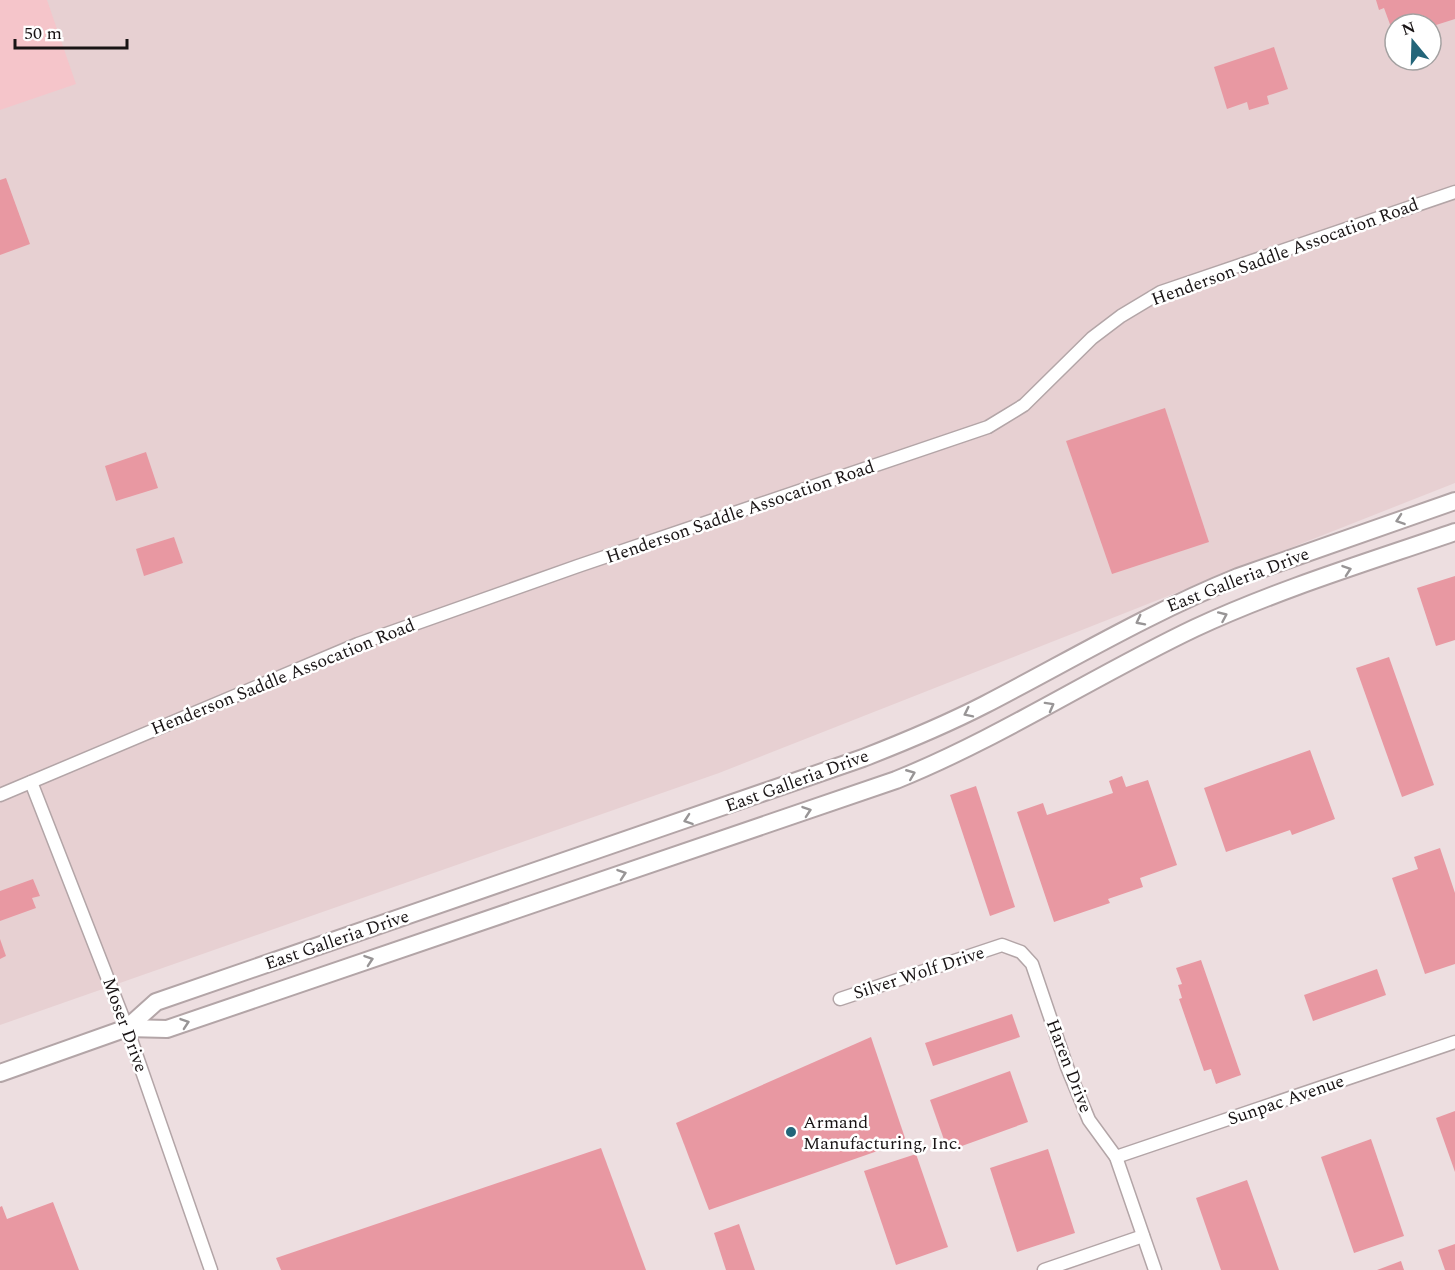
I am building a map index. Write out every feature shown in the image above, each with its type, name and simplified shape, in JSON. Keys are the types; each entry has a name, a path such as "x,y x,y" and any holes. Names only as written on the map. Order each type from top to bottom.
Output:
{"main road":[{"name":"East Galleria Drive","path":"127,1028 156,1002 863,759 921,735 983,705 1126,628 1196,594 1238,577 1455,501"},
{"name":"East Galleria Drive","path":"0,1073 127,1028 167,1029 896,780 998,734 1197,628 1292,589 1455,532"}],"street":[{"name":"Henderson Saddle Assocation Road","path":"0,795 305,665 424,619 988,427 1024,405 1092,338 1121,316 1161,292 1455,192"},
{"name":"Moser Drive","path":"31,782 127,1028 211,1270"},
{"name":"Silver Wolf Drive","path":"840,999 1002,945 1021,952 1029,959"},
{"name":"Haren Drive","path":"1029,959 1089,1120 1116,1157 1155,1270"},
{"name":"Sunpac Avenue","path":"1116,1157 1455,1042"},
{"path":"1044,1270 1143,1236"}],"shaded area":[{"path":"0,0 1455,0 1455,483 719,773 0,1025"},
{"path":"0,0 47,0 76,84 0,110"}],"building":[{"path":"1376,0 1455,0 1455,19 1443,23 1443,12 1385,12 1384,8 1379,10"},
{"path":"1274,47 1288,89 1267,96 1269,104 1249,110 1247,102 1227,109 1214,67"},
{"path":"6,178 30,244 0,255 0,180"},
{"path":"1165,408 1209,542 1112,574 1066,441"},
{"path":"146,452 158,488 116,501 105,466"},
{"path":"174,537 183,563 144,576 136,549"},
{"path":"1455,576 1455,640 1436,646 1417,588"},
{"path":"1389,657 1434,785 1402,797 1356,668"},
{"path":"1310,750 1335,819 1292,835 1290,830 1226,852 1204,788"},
{"path":"1122,776 1126,787 1148,780 1177,865 1140,878 1143,887 1108,899 1110,903 1054,922 1017,812 1043,803 1047,815 1113,793 1109,781"},
{"path":"976,786 1015,907 990,916 950,795"},
{"path":"1440,848 1455,893 1455,964 1425,974 1392,878 1418,869 1414,857"},
{"path":"33,879 40,896 32,898 36,908 0,921 0,891"},
{"path":"0,939 6,956 0,959"},
{"path":"1201,960 1241,1075 1216,1084 1211,1069 1204,1071 1179,999 1182,998 1178,985 1182,984 1176,968"},
{"path":"1377,969 1386,995 1313,1021 1304,995"},
{"path":"1012,1014 1020,1037 933,1066 925,1043"},
{"name":"Armand Manufacturing, Inc.","path":"871,1037 906,1141 709,1210 676,1123"},
{"path":"1010,1071 1028,1122 948,1151 930,1100"},
{"path":"1455,1111 1455,1172 1436,1118"},
{"path":"1371,1139 1404,1236 1354,1253 1321,1157"},
{"path":"601,1148 646,1270 281,1270 276,1258"},
{"path":"1048,1149 1075,1233 1017,1252 990,1168"},
{"path":"916,1154 948,1247 896,1265 864,1171"},
{"path":"1247,1180 1279,1270 1221,1270 1196,1198"},
{"path":"53,1202 79,1270 0,1270 0,1207 2,1206 7,1219"},
{"path":"739,1224 755,1270 726,1270 714,1233"},
{"path":"1455,1244 1455,1270 1445,1270 1438,1250"},
{"path":"1401,1261 1404,1270 1377,1270"}],"place":[{"name":"Armand Manufacturing, Inc.","path":"791,1132"}]}
